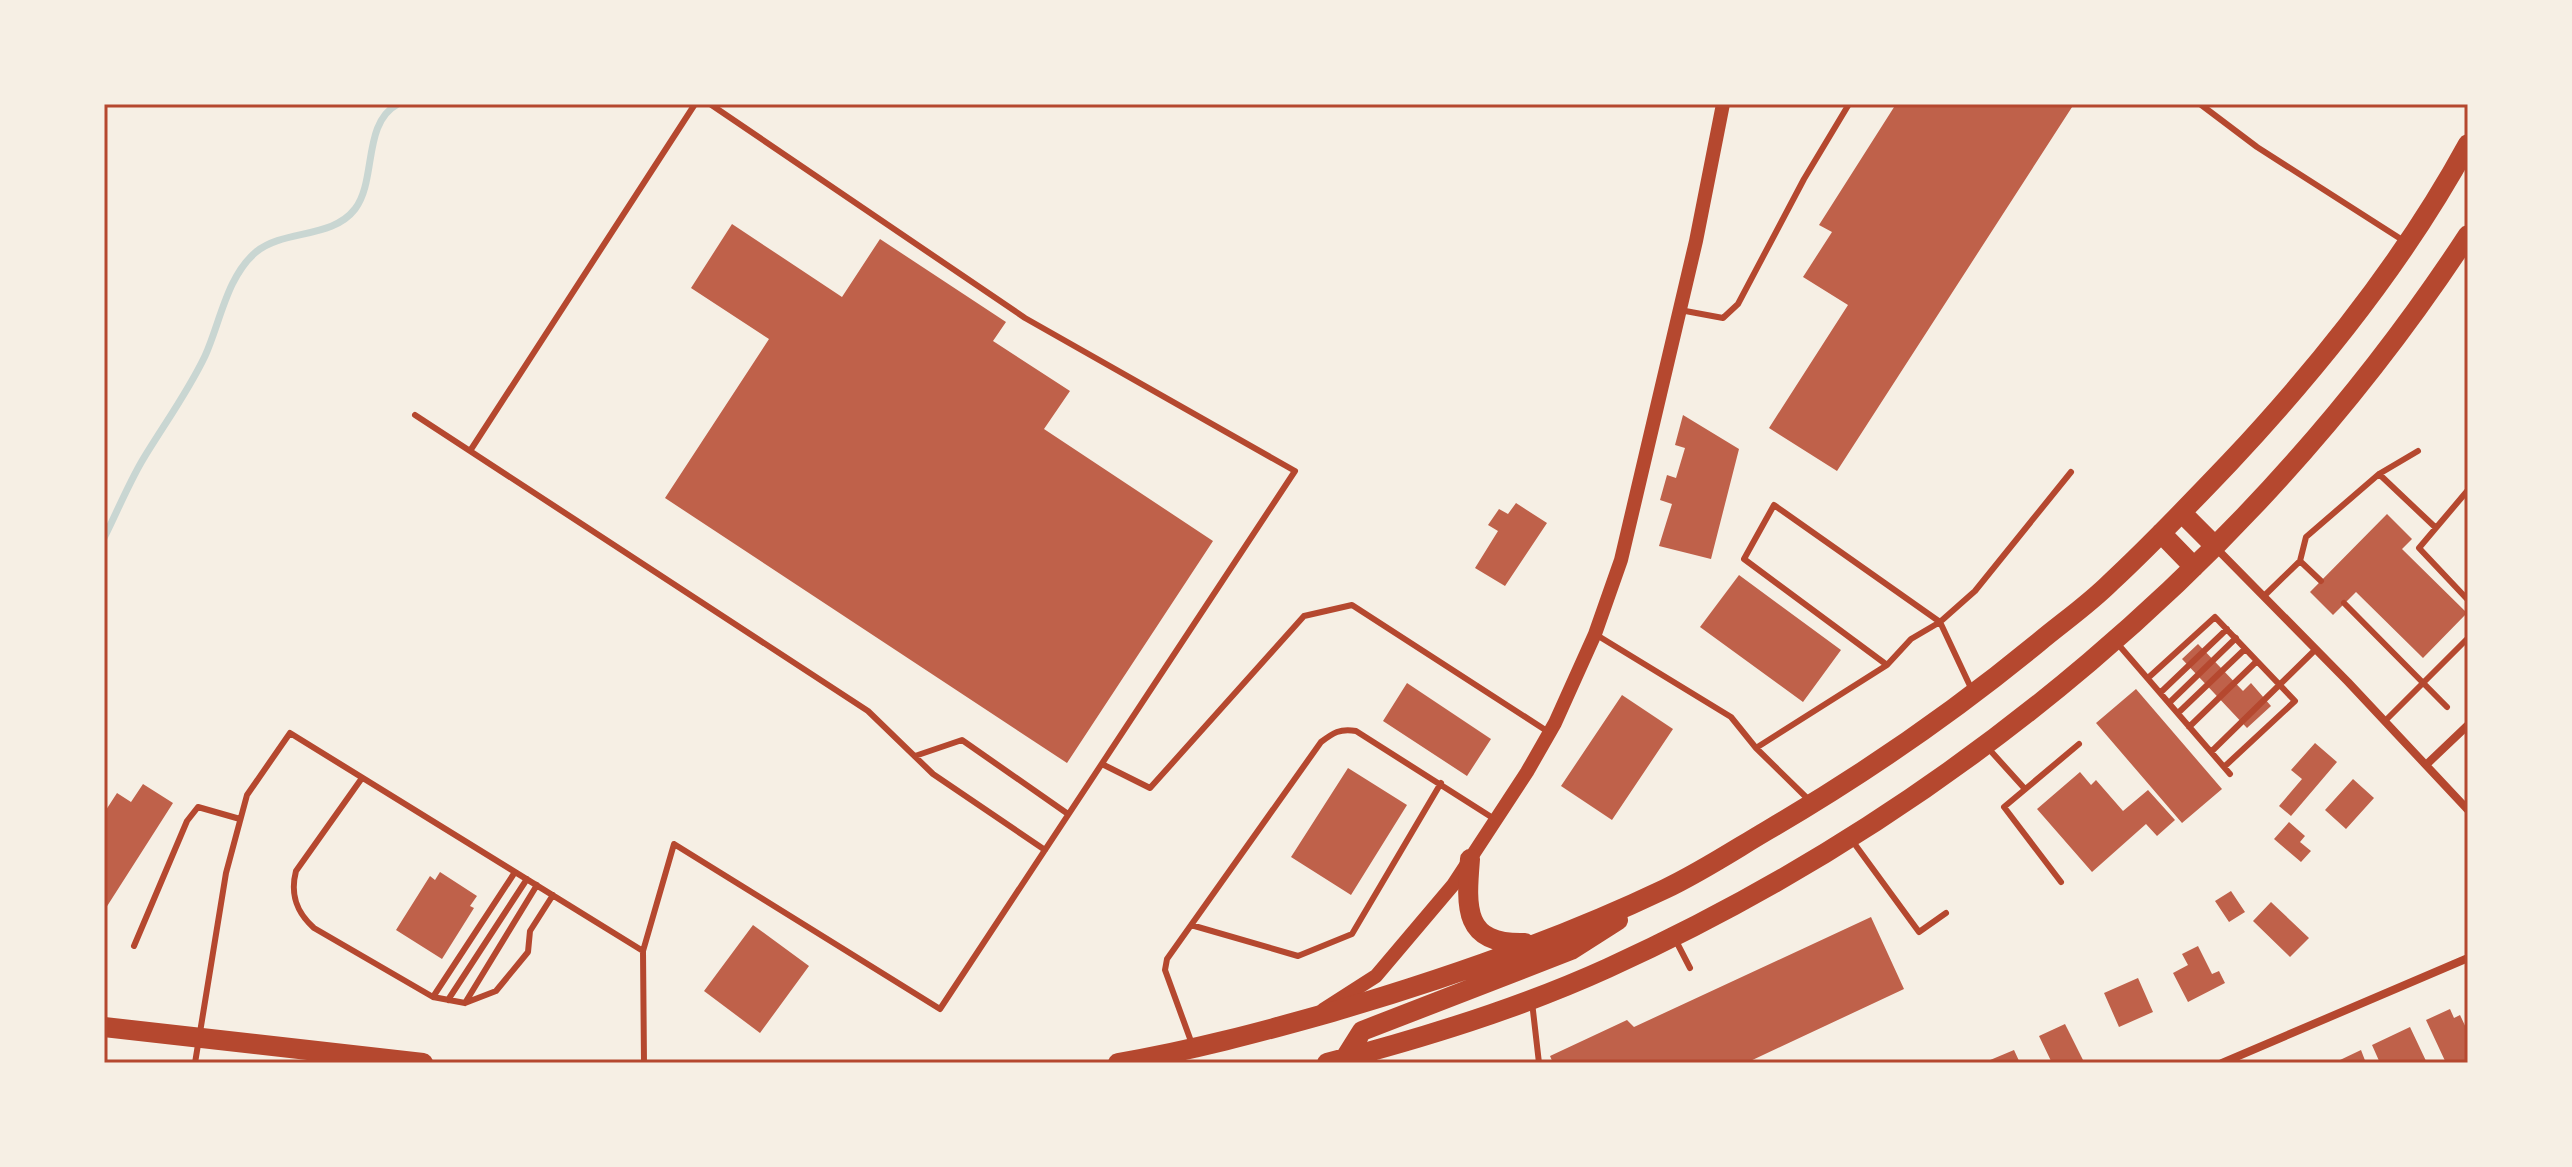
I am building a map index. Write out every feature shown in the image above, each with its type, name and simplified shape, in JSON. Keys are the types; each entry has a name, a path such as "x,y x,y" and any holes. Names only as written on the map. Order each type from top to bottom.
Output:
{"highway":[{"path":"1338,1061 1362,1031 1571,950 1667,888 1813,803 1974,695 2108,585 2264,426 2332,346 2407,243 2468,144"},
{"path":"1338,1061 1408,1041 1608,969 1851,839 1986,745 2115,640 2194,567 2291,466 2359,388 2423,304 2468,235"},
{"path":"2182,513 2215,546"},
{"path":"2161,533 2194,567"},
{"path":"1470,859 1466,900 1470,916 1483,932 1501,943 1541,942"},
{"path":"1118,1063 1194,1048 1409,989 1541,942 1667,888"},
{"path":"104,1027 423,1063"}],"street":[{"path":"1309,1018 1376,976 1453,885 1550,733 1595,634 1621,560 1680,310 1723,104"},
{"path":"2215,546 2468,810"},
{"path":"2426,765 2468,725"},
{"path":"2222,1063 2468,958"}],"lane":[{"path":"470,451 695,104"},
{"path":"644,1063 643,951 674,844 940,1009 1295,471 1025,318 710,104"},
{"path":"1680,310 1723,318 1738,304 1804,179 1849,104"},
{"path":"2200,104 2257,147 2407,243"},
{"path":"415,415 868,711 933,774 1045,850"},
{"path":"2264,596 2300,561 2306,537 2379,474 2418,451"},
{"path":"1756,748 1887,665 1911,639 1940,622 1975,591 2071,472"},
{"path":"2379,474 2436,528"},
{"path":"2468,490 2419,548 2468,600"},
{"path":"1887,665 1744,559 1774,505 1940,622 1974,695"},
{"path":"2300,561 2321,581"},
{"path":"2344,603 2447,707"},
{"path":"1102,764 1150,788 1304,616 1352,605 1550,733"},
{"path":"2148,678 2215,617 2295,701 2224,767"},
{"path":"2160,693 2227,629"},
{"path":"1595,634 1731,717 1756,748 1813,803"},
{"path":"2169,703 2236,638"},
{"path":"2385,721 2468,638"},
{"path":"2115,640 2230,774"},
{"path":"2178,713 2245,649"},
{"path":"2211,752 2316,649"},
{"path":"2189,727 2257,661"},
{"path":"1194,1048 1165,970 1167,959 1321,742 1335,732 1345,729 1356,731 1496,820"},
{"path":"195,1063 226,873 240,819 247,795 290,733 643,951"},
{"path":"915,756 962,740 1068,814"},
{"path":"2061,882 2004,807 2079,744"},
{"path":"1986,745 2025,789"},
{"path":"362,778 296,871 292,887 300,916 314,928 433,997 465,1003 496,991 528,952 530,931 553,895"},
{"path":"1191,925 1298,956 1352,934 1441,783"},
{"path":"134,946 187,821 198,807 240,819"},
{"path":"1851,839 1919,932 1946,913"},
{"path":"433,997 515,872"},
{"path":"448,1000 527,879"},
{"path":"465,1003 537,885"},
{"path":"1673,936 1690,968"},
{"path":"1531,999 1539,1063"}],"building":[{"path":"1896,104 2074,104 1837,471 1769,428 1848,305 1803,277 1832,232 1819,225"},
{"path":"732,224 842,297 880,239 1006,322 993,341 1070,391 1044,429 1213,541 1067,763 665,498 769,339 691,288"},
{"path":"1683,415 1739,449 1711,559 1659,546 1672,504 1660,500 1667,475 1676,478 1685,448 1675,445"},
{"path":"1516,503 1547,523 1505,586 1475,568 1498,531 1488,525 1499,509 1508,514"},
{"path":"2387,514 2412,539 2402,549 2467,613 2423,658 2356,592 2333,615 2310,592"},
{"path":"1739,575 1841,650 1803,702 1700,627"},
{"path":"2198,644 2243,691 2251,683 2271,706 2247,728 2182,659"},
{"path":"1407,683 1491,739 1467,776 1383,721"},
{"path":"2136,689 2222,789 2182,823 2096,723"},
{"path":"1622,695 1673,729 1612,820 1561,786"},
{"path":"2315,743 2337,762 2291,816 2279,806 2302,779 2291,770"},
{"path":"1348,768 1407,805 1351,895 1291,857"},
{"path":"2080,772 2091,785 2096,780 2123,811 2148,790 2175,820 2157,836 2146,824 2092,872 2037,809"},
{"path":"2353,779 2374,798 2346,829 2325,810"},
{"path":"143,784 173,803 104,911 104,813 117,793 131,802"},
{"path":"2289,822 2305,836 2300,842 2311,851 2301,862 2274,839"},
{"path":"440,872 477,896 470,906 474,908 442,959 396,930 430,876 435,880"},
{"path":"2231,891 2245,912 2229,922 2215,901"},
{"path":"2271,902 2309,938 2290,957 2253,921"},
{"path":"1871,917 1904,989 1746,1063 1553,1063 1550,1056 1627,1020 1634,1027"},
{"path":"753,925 809,966 760,1033 704,991"},
{"path":"2198,946 2212,974 2219,971 2225,983 2188,1002 2173,973 2188,965 2182,954"},
{"path":"2138,978 2153,1012 2119,1027 2104,993"},
{"path":"2450,1009 2454,1018 2460,1015 2468,1032 2467,1063 2446,1063 2426,1020"},
{"path":"2065,1024 2083,1060 2052,1063 2039,1036"},
{"path":"2410,1027 2427,1063 2380,1063 2372,1045"},
{"path":"2014,1050 2020,1063 1983,1063"},
{"path":"2361,1050 2366,1063 2341,1063 2340,1060"}],"waterway":[{"path":"104,538 137,470 198,369 231,287 246,262 267,245 334,225 355,209 366,183 379,124 398,104"}]}
